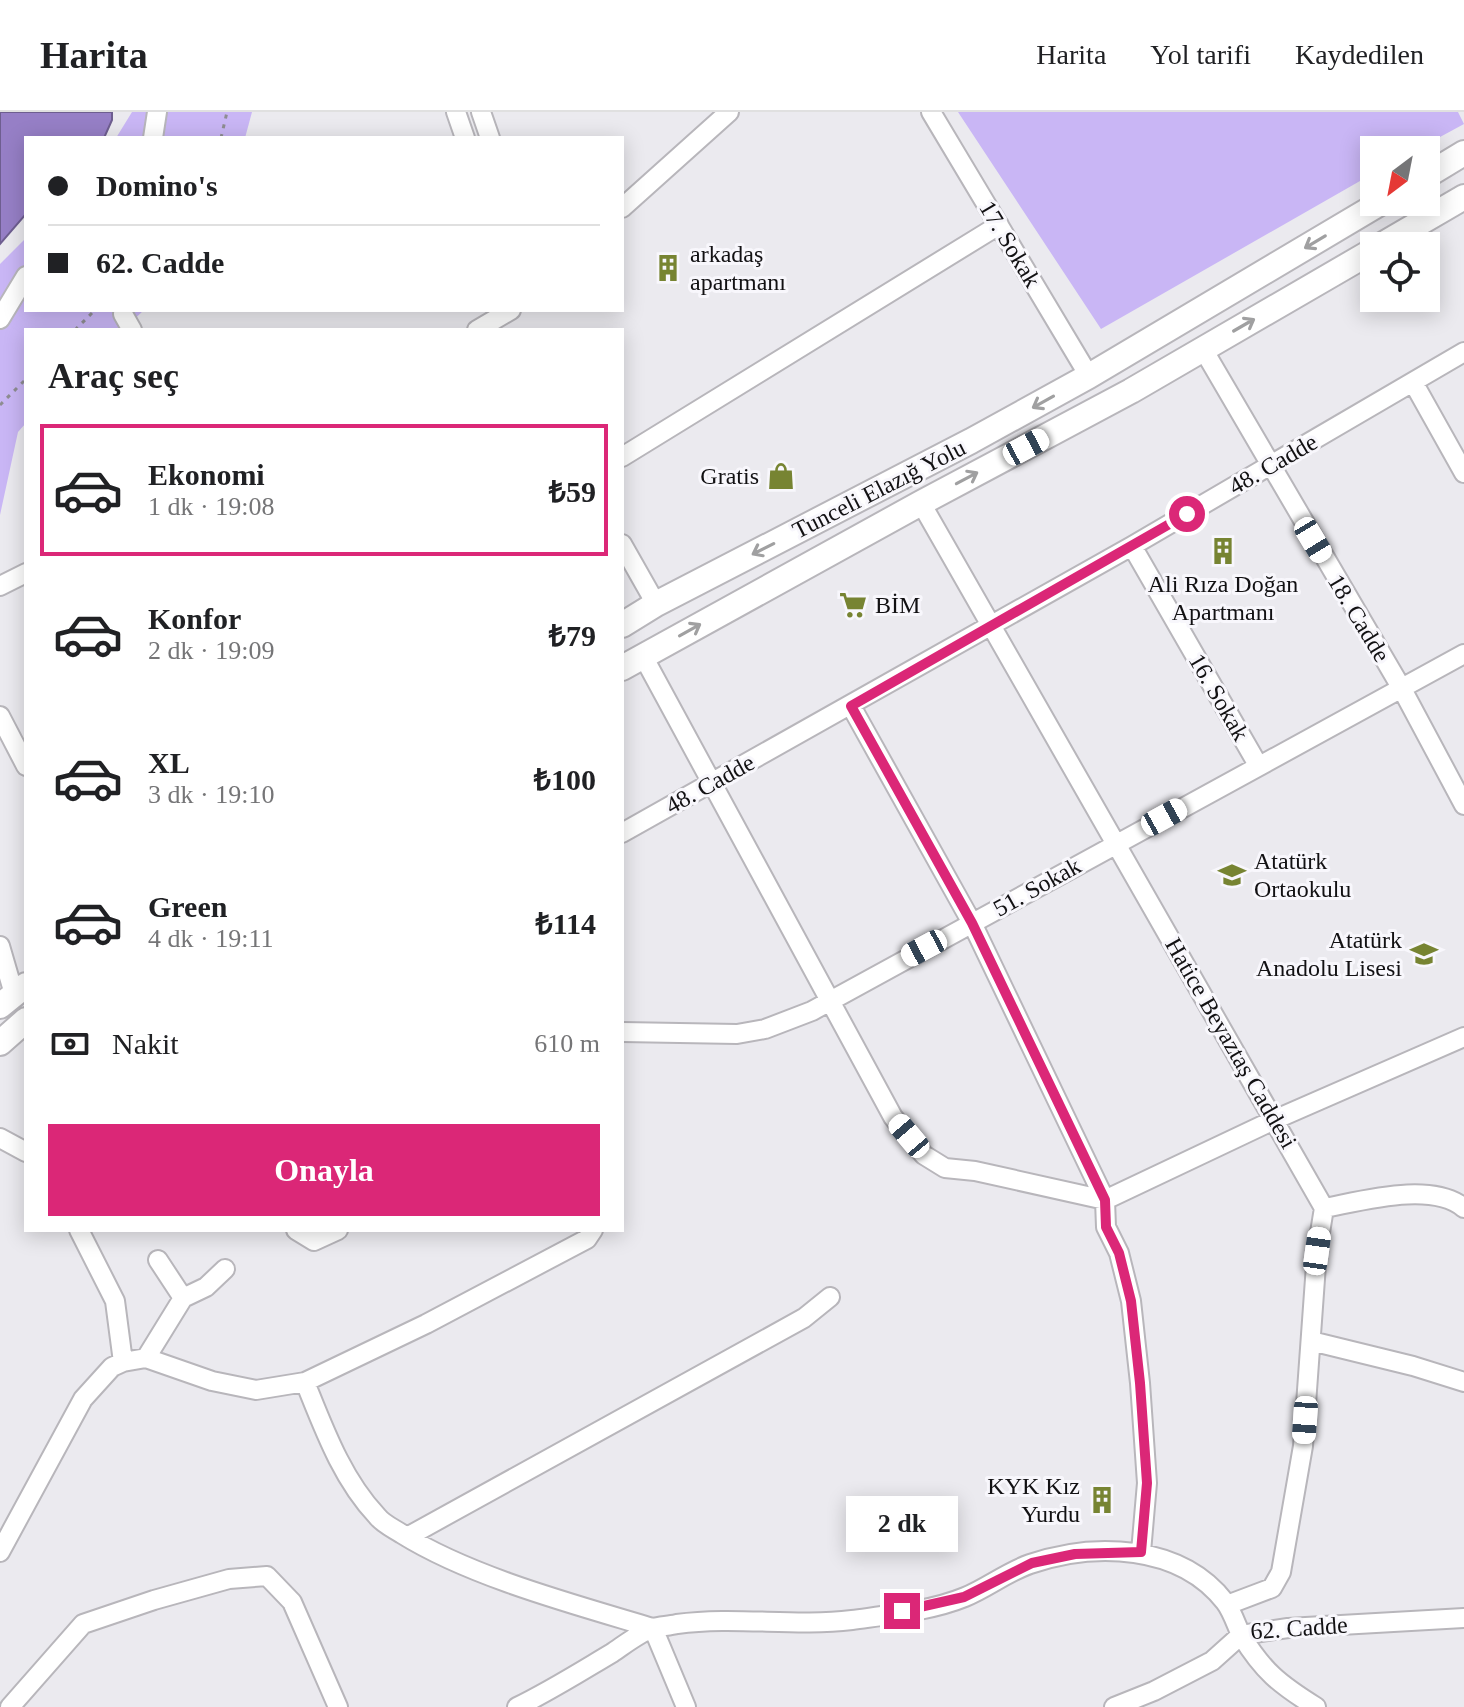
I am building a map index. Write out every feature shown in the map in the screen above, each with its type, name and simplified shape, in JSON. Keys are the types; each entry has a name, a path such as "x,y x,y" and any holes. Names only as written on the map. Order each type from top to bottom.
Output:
{"main road":[{"path":"1440,168 1464,153"},
{"path":"1404,232 1464,197"},
{"name":"Tunceli Elazığ Yolu","path":"624,624 1089,376 1360,215"},
{"name":"Tunceli Elazığ Yolu","path":"632,662 1131,391 1360,258"},
{"path":"0,1043 24,1022"}],"street":[{"path":"153,136 157,112"},
{"path":"456,112 464,136"},
{"path":"481,112 489,136"},
{"path":"624,206 729,112"},
{"name":"17. Sokak","path":"931,112 1089,376"},
{"path":"624,456 999,225"},
{"path":"0,319 24,279"},
{"name":"18. Cadde","path":"1203,349 1402,689 1464,805"},
{"name":"48. Cadde","path":"624,832 1132,546 1464,352"},
{"path":"1413,382 1464,473"},
{"name":"Hatice Beyaztaş Caddesi","path":"921,503 1324,1208"},
{"name":"16. Sokak","path":"1132,546 1258,765"},
{"path":"624,548 656,604"},
{"path":"0,586 24,574"},
{"name":"51. Sokak","path":"624,1032 737,1034 765,1029 812,1011 1464,654"},
{"path":"632,662 711,784 893,1117 924,1155 945,1168 975,1171 1105,1200 1274,1120 1464,1037"},
{"path":"851,706 972,923 1105,1200 1106,1227 1119,1253 1131,1301 1140,1383 1147,1483 1141,1552"},
{"path":"0,716 24,762"},
{"path":"0,946 13,995"},
{"path":"0,1138 24,1151"},
{"path":"1227,1605 1272,1588 1281,1572 1303,1446 1317,1251 1324,1208 1396,1195 1446,1198 1464,1208"},
{"path":"80,1232 115,1301 123,1362"},
{"path":"299,1232 314,1241 334,1232"},
{"path":"0,1552 83,1399 103,1374 123,1362 146,1358 212,1381 256,1390 305,1382 426,1324 587,1239 592,1232"},
{"path":"158,1260 183,1298"},
{"path":"146,1358 183,1298 206,1287 225,1269"},
{"path":"407,1537 804,1318 830,1297"},
{"path":"1311,1341 1464,1382"},
{"path":"305,1382 326,1436 356,1491 379,1520 432,1552 497,1577 653,1628 686,1707"},
{"name":"62. Cadde","path":"653,1628 707,1620 780,1623 850,1620 929,1607 964,1597 1032,1563 1075,1554 1141,1552 1167,1559 1189,1571 1227,1605 1241,1635 1288,1628 1464,1618"},
{"path":"10,1707 83,1624 229,1579 267,1576 292,1602 338,1707"},
{"path":"518,1707 558,1687 653,1628"},
{"path":"1114,1707 1154,1691 1212,1661 1241,1635 1258,1663 1283,1687 1316,1707"}],"path":[{"path":"221,136 227,112"},
{"path":"77,328 93,312"},
{"path":"0,405 24,381"}],"shaded area":[{"path":"0,112 112,112 105,136 24,136 24,216 0,244"},
{"path":"132,112 252,112 246,136 117,136"},
{"path":"958,112 1458,112 1464,124 1440,137 1360,136 1360,181 1101,329"},
{"path":"24,240 24,312 142,312 125,328 24,328 24,425 18,432 0,515 0,264"}],"place":[{"name":"arkadaş apartmanı","path":"668,268"},
{"name":"Gratis","path":"781,476"},
{"name":"Ali Rıza Doğan Apartmanı","path":"1223,551"},
{"name":"BİM","path":"853,605"},
{"name":"Atatürk Ortaokulu","path":"1232,875"},
{"name":"Atatürk Anadolu Lisesi","path":"1424,954"},
{"name":"KYK Kız Yurdu","path":"1102,1500"}],"route":[{"path":"902,1611 964,1597 1032,1563 1075,1554 1141,1552 1147,1483 1131,1301 1119,1253 1106,1227 1105,1200 972,923 851,706 1187,514"}]}
